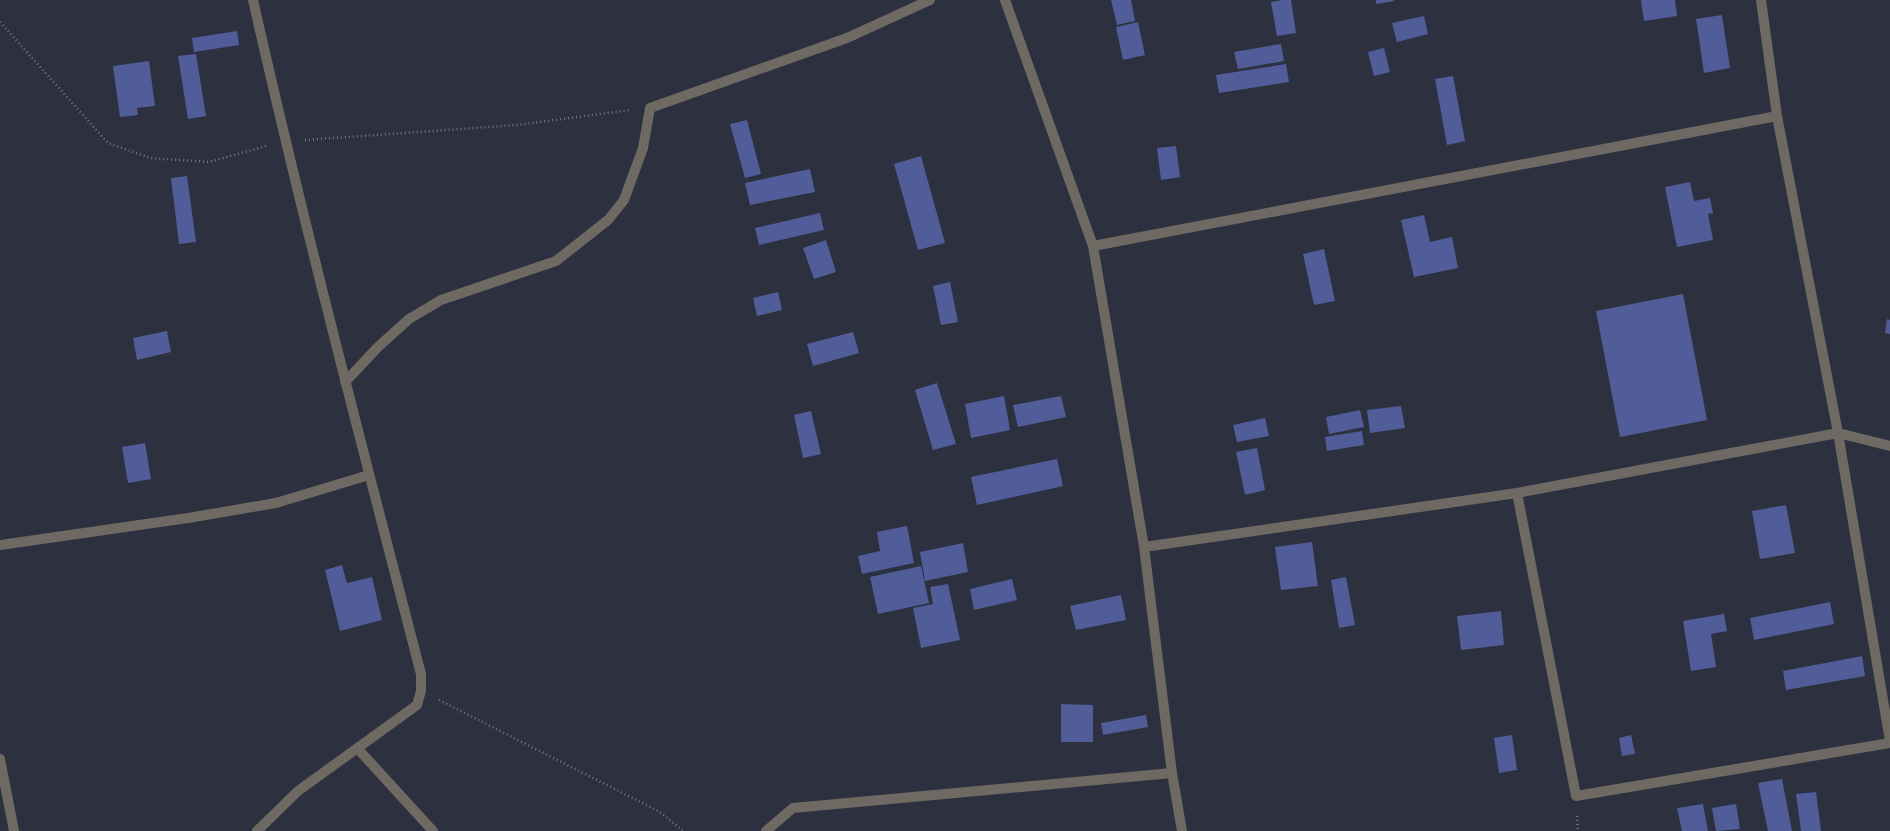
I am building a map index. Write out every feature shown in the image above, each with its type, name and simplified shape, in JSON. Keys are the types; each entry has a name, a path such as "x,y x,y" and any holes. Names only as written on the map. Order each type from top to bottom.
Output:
{"street":[{"path":"253,0 285,141 345,382 421,674 421,691 417,705 358,749 298,790 257,831"},
{"path":"345,382 378,347 409,319 441,300 556,262 608,220 624,200 643,148 650,108 848,38 930,0"},
{"path":"1005,0 1093,246 1144,547 1172,773 1182,831"},
{"path":"1517,493 1576,796 1890,742 1838,433 1777,116 1761,0"},
{"path":"1093,246 1777,116"},
{"path":"1144,547 1517,493 1838,433 1890,446"},
{"path":"0,545 195,517 276,503 369,475"},
{"path":"358,749 433,831"},
{"path":"0,759 14,831"},
{"path":"766,831 793,808 1172,773"}],"path":[{"path":"0,22 108,144 150,158 209,162 285,141 517,125 650,108"},
{"path":"421,691 660,812 683,831"}],"building":[{"path":"1111,0 1131,0 1135,21 1117,25"},
{"path":"1291,0 1296,33 1277,36 1271,2"},
{"path":"1376,0 1394,0 1394,1 1376,4"},
{"path":"1641,0 1675,0 1677,16 1644,21"},
{"path":"1722,15 1730,68 1704,73 1696,19"},
{"path":"1424,16 1428,34 1397,42 1392,23"},
{"path":"1138,22 1145,55 1123,60 1116,27"},
{"path":"237,31 239,45 194,52 192,38"},
{"path":"1281,44 1284,61 1238,69 1234,52"},
{"path":"1384,48 1390,72 1374,76 1368,52"},
{"path":"196,54 206,116 188,119 178,56"},
{"path":"149,61 155,106 137,108 138,115 120,117 113,66"},
{"path":"1286,64 1289,82 1219,93 1216,75"},
{"path":"1453,76 1465,141 1447,145 1435,79"},
{"path":"747,120 761,174 745,178 730,124"},
{"path":"1176,146 1180,177 1161,180 1157,148"},
{"path":"921,156 945,243 918,250 894,164"},
{"path":"810,169 815,192 750,205 745,183"},
{"path":"187,176 196,242 179,244 171,178"},
{"path":"1690,182 1694,201 1710,198 1713,213 1708,214 1713,240 1677,247 1665,187"},
{"path":"820,213 824,230 759,245 755,228"},
{"path":"1424,215 1430,242 1452,237 1458,268 1414,277 1401,220"},
{"path":"826,240 836,272 814,279 803,248"},
{"path":"1324,249 1335,301 1314,305 1303,254"},
{"path":"950,282 958,322 941,325 933,286"},
{"path":"778,292 782,310 757,316 753,298"},
{"path":"1683,294 1707,420 1620,437 1596,311"},
{"path":"1887,319 1890,320 1890,334 1885,333"},
{"path":"167,331 171,352 137,360 133,338"},
{"path":"853,332 859,353 813,366 807,344"},
{"path":"937,383 956,444 933,450 915,390"},
{"path":"1004,396 1010,430 971,438 965,404"},
{"path":"1061,396 1066,417 1018,427 1013,405"},
{"path":"1401,406 1405,428 1370,433 1367,410"},
{"path":"1360,410 1364,427 1329,434 1326,417"},
{"path":"811,411 821,454 803,458 794,415"},
{"path":"1265,418 1269,436 1237,442 1233,425"},
{"path":"1362,431 1364,445 1327,451 1325,437"},
{"path":"145,443 151,479 128,483 122,447"},
{"path":"1257,448 1265,490 1245,495 1236,452"},
{"path":"1057,459 1063,486 977,505 971,477"},
{"path":"1786,505 1795,553 1760,559 1752,511"},
{"path":"907,526 914,563 862,574 858,556 880,551 877,532"},
{"path":"1312,542 1318,586 1281,590 1275,547"},
{"path":"963,543 968,572 925,581 920,552"},
{"path":"342,565 347,583 372,577 382,620 340,631 325,570"},
{"path":"921,566 929,603 878,614 870,577"},
{"path":"1346,577 1355,625 1339,628 1331,580"},
{"path":"1012,579 1017,600 974,610 970,589"},
{"path":"948,584 960,640 921,648 913,608 933,604 930,587"},
{"path":"1121,595 1126,620 1076,630 1070,606"},
{"path":"1830,602 1834,624 1754,640 1750,618"},
{"path":"1501,611 1504,645 1461,650 1457,616"},
{"path":"1724,614 1727,631 1711,634 1716,667 1691,671 1683,621"},
{"path":"1862,656 1865,676 1786,690 1783,671"},
{"path":"1061,704 1093,705 1093,742 1061,742"},
{"path":"1146,715 1148,727 1103,735 1101,723"},
{"path":"1512,735 1517,770 1499,773 1494,738"},
{"path":"1631,735 1635,754 1622,756 1619,738"},
{"path":"1782,779 1792,831 1768,831 1758,783"},
{"path":"1816,792 1821,831 1801,831 1796,794"},
{"path":"1703,804 1708,831 1682,831 1677,808"},
{"path":"1736,804 1740,829 1716,831 1712,808"}]}
